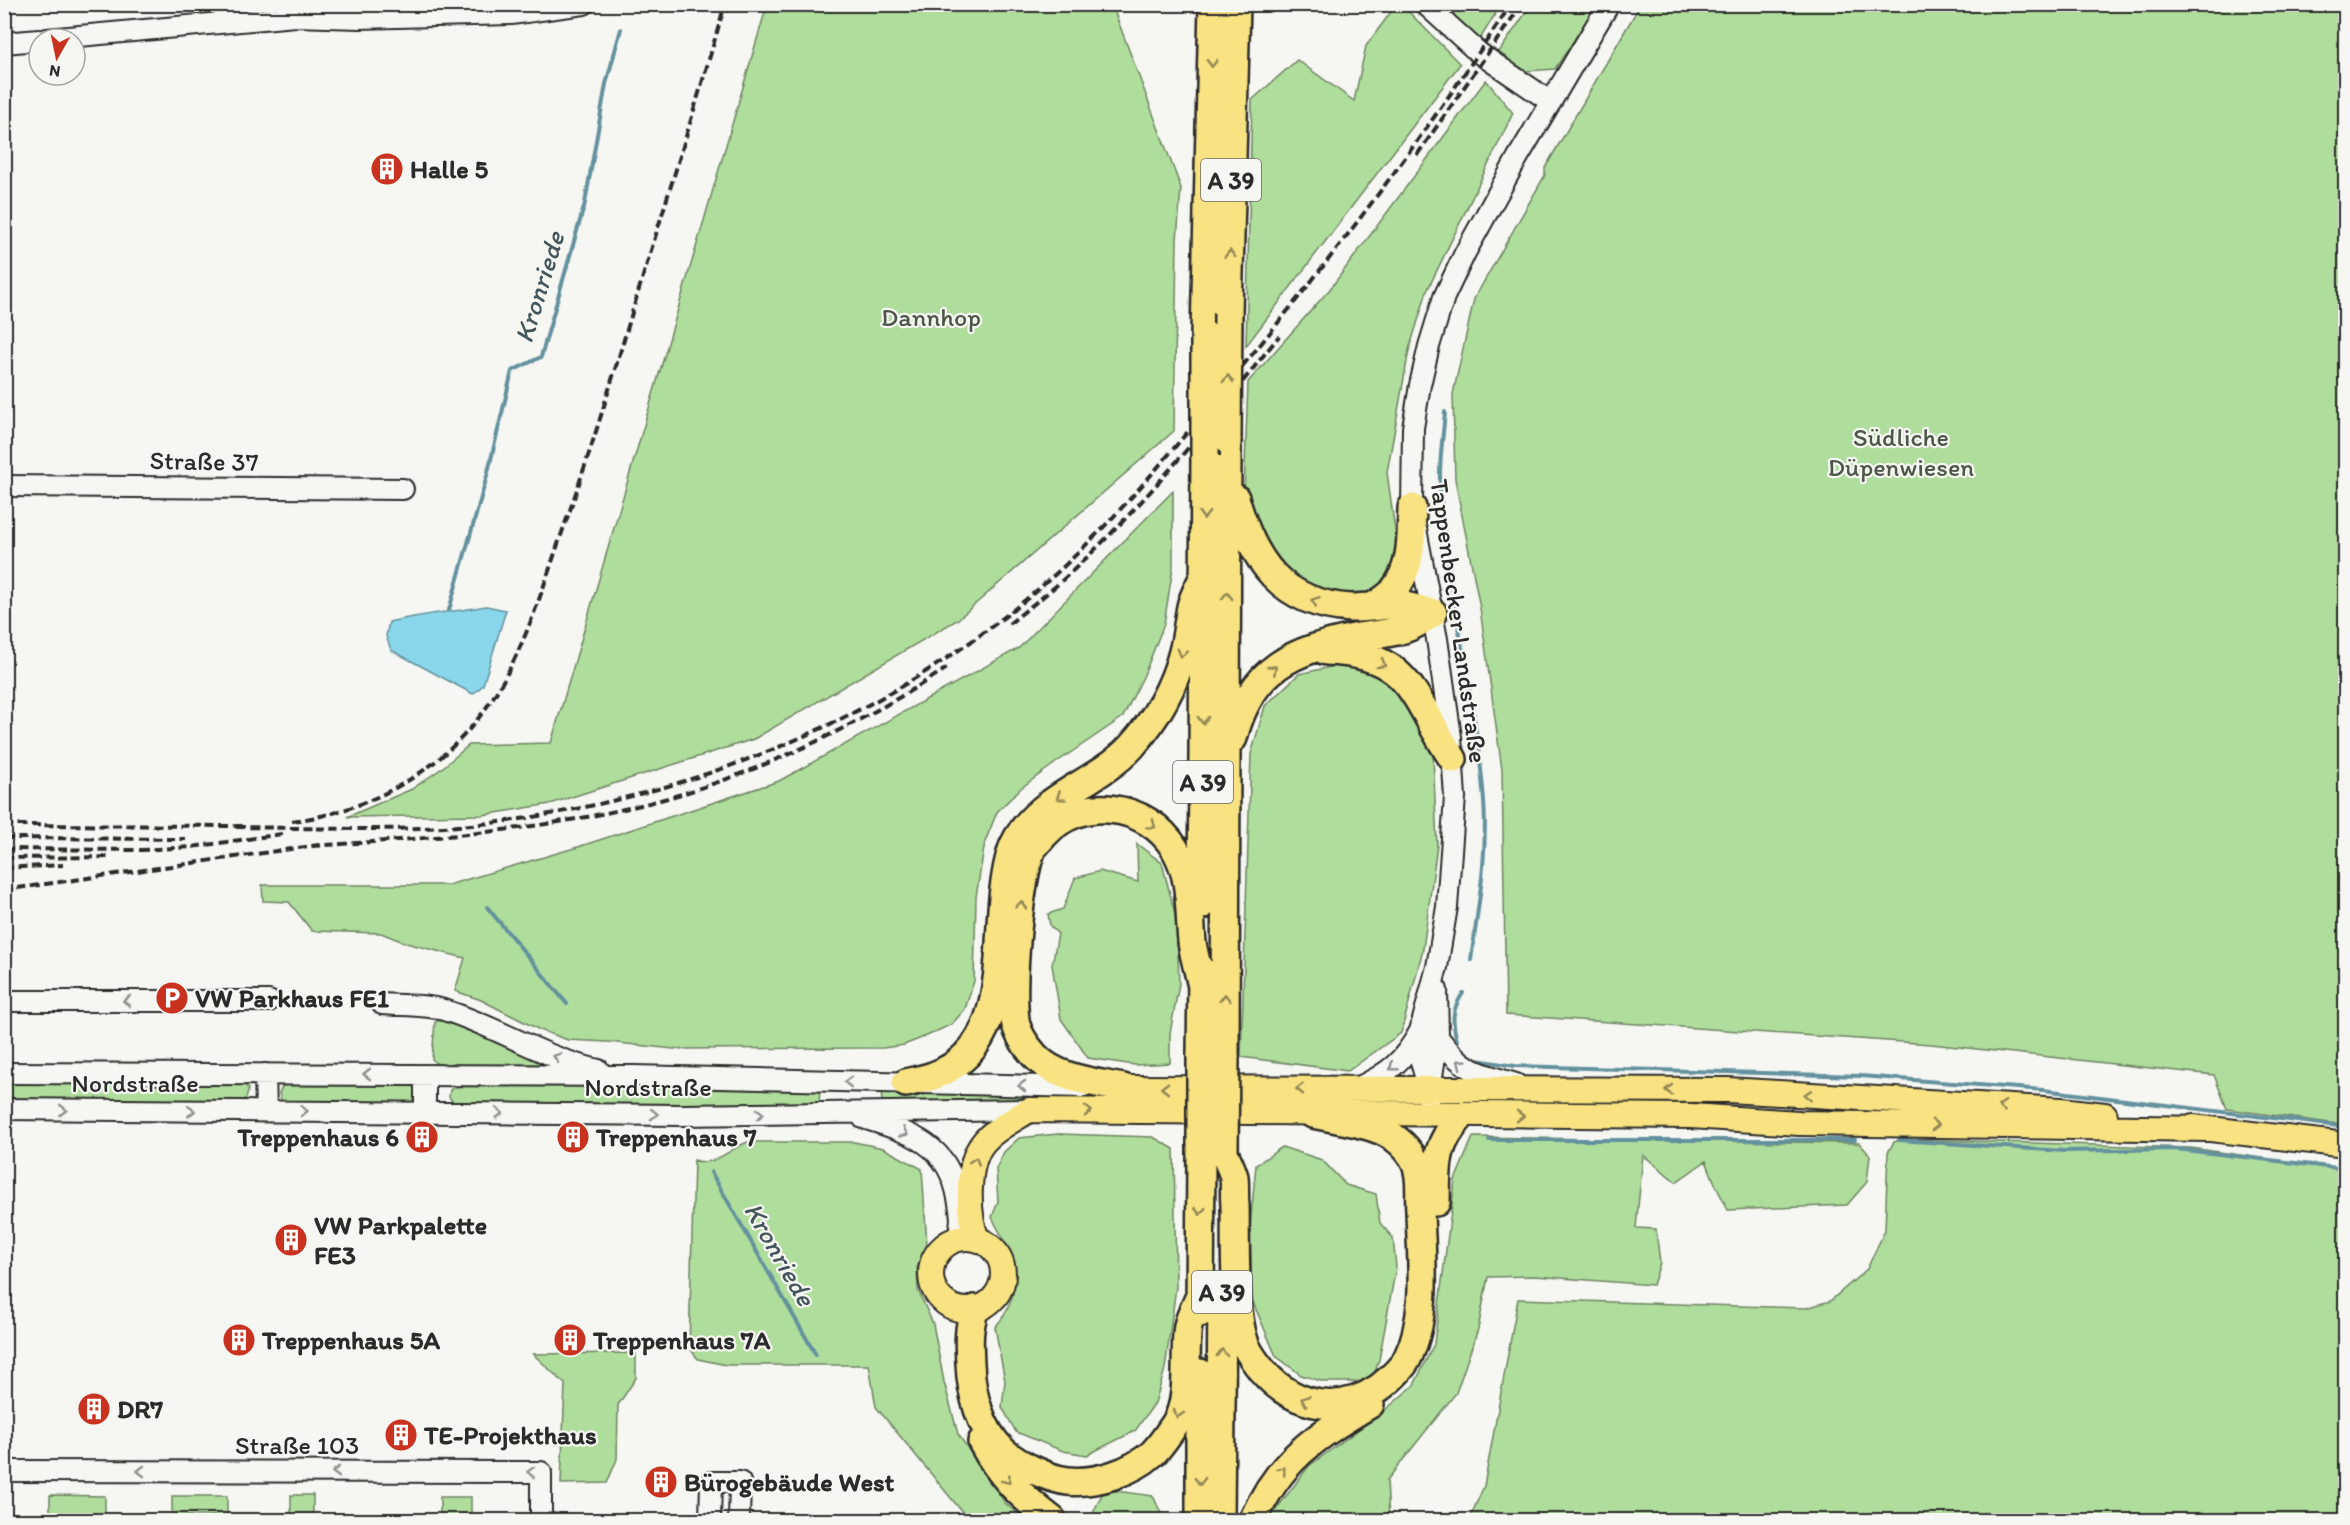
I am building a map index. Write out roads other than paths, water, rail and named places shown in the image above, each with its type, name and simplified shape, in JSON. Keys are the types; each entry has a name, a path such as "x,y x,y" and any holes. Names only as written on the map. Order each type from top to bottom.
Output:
{"highway":[{"name":"A 39","path":"1213,4 1205,335 1216,463 1225,780 1213,1057 1212,1152 1220,1521"},
{"name":"A 39","path":"1213,1057 1202,987 1203,578 1216,463 1227,438 1236,4"},
{"path":"1216,463 1257,556 1275,578 1298,595 1328,605 1372,607 1399,605 1433,613"},
{"path":"1372,607 1394,591 1405,574 1409,555 1412,508"},
{"path":"906,1083 933,1076 951,1067 967,1055 978,1040 988,1020 996,993 1000,960 1001,914 1006,873 1013,845 1024,828 1041,811 1064,794 1104,771 1130,748 1154,718 1177,670 1191,606 1203,578"},
{"path":"1225,780 1236,727 1243,708 1257,684 1280,662 1304,651 1354,638 1408,628 1433,613"},
{"path":"1304,651 1348,652 1375,659 1395,671 1423,704 1440,739 1454,759"},
{"path":"1123,1088 1058,1072 1036,1058 1024,1043 1016,1026 1014,990 1022,894 1033,848 1062,818 1101,807 1126,811 1144,818 1161,832 1176,850 1188,888 1192,944 1202,987"},
{"path":"1212,1152 1233,1178 1239,1325 1247,1350 1262,1372 1276,1386 1298,1399 1318,1404 1340,1404 1357,1400 1389,1380 1406,1360 1417,1334 1421,1267 1418,1170 1411,1155 1401,1142 1383,1131 1313,1114"},
{"path":"1252,1521 1275,1479 1292,1458 1329,1428 1378,1399 1395,1385 1413,1363 1428,1335 1432,1305 1437,1168 1442,1141 1461,1116"},
{"name":"A 39","path":"1200,1521 1200,1296 1212,1152"},
{"path":"964,1308 971,1320 969,1342 973,1392 987,1429 1002,1450 1021,1463 1042,1473 1068,1481 1100,1479 1130,1469 1153,1453 1177,1422 1185,1393 1188,1325 1200,1296"},
{"path":"964,1308 958,1323 964,1387 982,1443 1016,1492 1052,1521"}],"main road":[{"path":"1123,1088 1728,1090 2061,1110 2346,1145"},
{"path":"967,1239 972,1227 970,1186 973,1163 982,1144 994,1132 1029,1110 1461,1116 1691,1116 1799,1124 2209,1129"},
{"path":"967,1239 992,1247 1002,1264 1003,1276 998,1293 993,1299 985,1305 964,1308 940,1299 935,1291 931,1274 933,1261 939,1250 967,1239"}],"street":[{"path":"87,36 295,16 359,18 511,14 584,4"},
{"path":"1425,4 1479,53 1551,102"},
{"name":"Tappenbecker Landstraße","path":"1429,1115 1429,1034 1447,907 1455,797 1454,759 1433,613 1412,508 1413,428 1429,346 1444,297 1465,253 1609,4"},
{"path":"4,44 27,41"},
{"name":"Straße 37","path":"4,486 403,489"},
{"path":"4,1000 269,1001"},
{"name":"Nordstraße","path":"382,1004 444,1010 588,1068 634,1076"},
{"path":"1355,1089 1386,1073 1401,1062 1429,1034 1463,1066 1477,1073 1533,1089"},
{"name":"Nordstraße","path":"4,1073 634,1076 1123,1088"},
{"path":"265,1074 266,1111"},
{"path":"425,1075 425,1112"},
{"name":"Nordstraße","path":"4,1109 683,1115 1029,1110"},
{"path":"849,1113 905,1133 924,1142 941,1156 953,1173 962,1227 967,1239"},
{"name":"Straße 103","path":"4,1471 541,1472 541,1521"},
{"path":"710,1521 711,1482 740,1482 739,1521"}],"water":[{"path":"486,606 506,610 483,685 473,694 391,650 386,636 389,622"}],"waterway":[{"name":"Kronriede","path":"449,610 487,476 512,371 541,357 585,203 606,84 621,29"},
{"path":"1445,412 1440,476 1443,525 1454,604 1475,722 1485,821 1483,861 1471,960"},
{"name":"Kronriede","path":"487,907 567,1004"},
{"path":"1457,1041 1454,1016 1456,1005 1463,993"},
{"path":"1477,1060 1515,1066 1861,1076 2043,1090 2346,1127"},
{"path":"1489,1140 1855,1140"},
{"path":"1899,1140 2064,1151 2176,1149 2346,1169"},
{"name":"Kronriede","path":"711,1172 816,1355"}],"railway":[{"path":"292,821 344,810 394,789 418,774 459,740 477,720 506,675 529,626 585,465 725,4"},
{"path":"236,827 382,829 455,826 527,818 601,804 673,785 744,761 813,732 880,698 944,660 1005,616 1062,568 1110,521 1154,471 1276,325 1346,236 1414,145 1511,4"},
{"path":"1417,155 1522,4"},
{"path":"1009,624 1061,582 1125,519 1204,429 1279,336"},
{"path":"312,846 430,838 547,824 667,798 751,770 792,753 871,713 947,668"},
{"path":"4,825 244,826"},
{"path":"4,849 142,850 192,847 282,834"},
{"path":"4,838 186,839"},
{"path":"4,890 319,845"},
{"path":"4,858 112,857"},
{"path":"4,868 63,865"}],"place":[{"name":"Halle 5","path":"387,169"},
{"name":"VW Parkhaus FE1","path":"172,998"},
{"name":"Treppenhaus 6","path":"422,1137"},
{"name":"Treppenhaus 7","path":"573,1137"},
{"name":"VW Parkpalette FE3","path":"291,1240"},
{"name":"Treppenhaus 5A","path":"239,1340"},
{"name":"Treppenhaus 7A","path":"570,1340"},
{"name":"DR7","path":"94,1409"},
{"name":"TE-Projekthaus","path":"401,1435"},
{"name":"Bürogebäude West","path":"661,1482"}],"park label":[{"name":"Dannhop","path":"931,317"},
{"name":"Südliche Düpenwiesen","path":"1901,452"}]}
